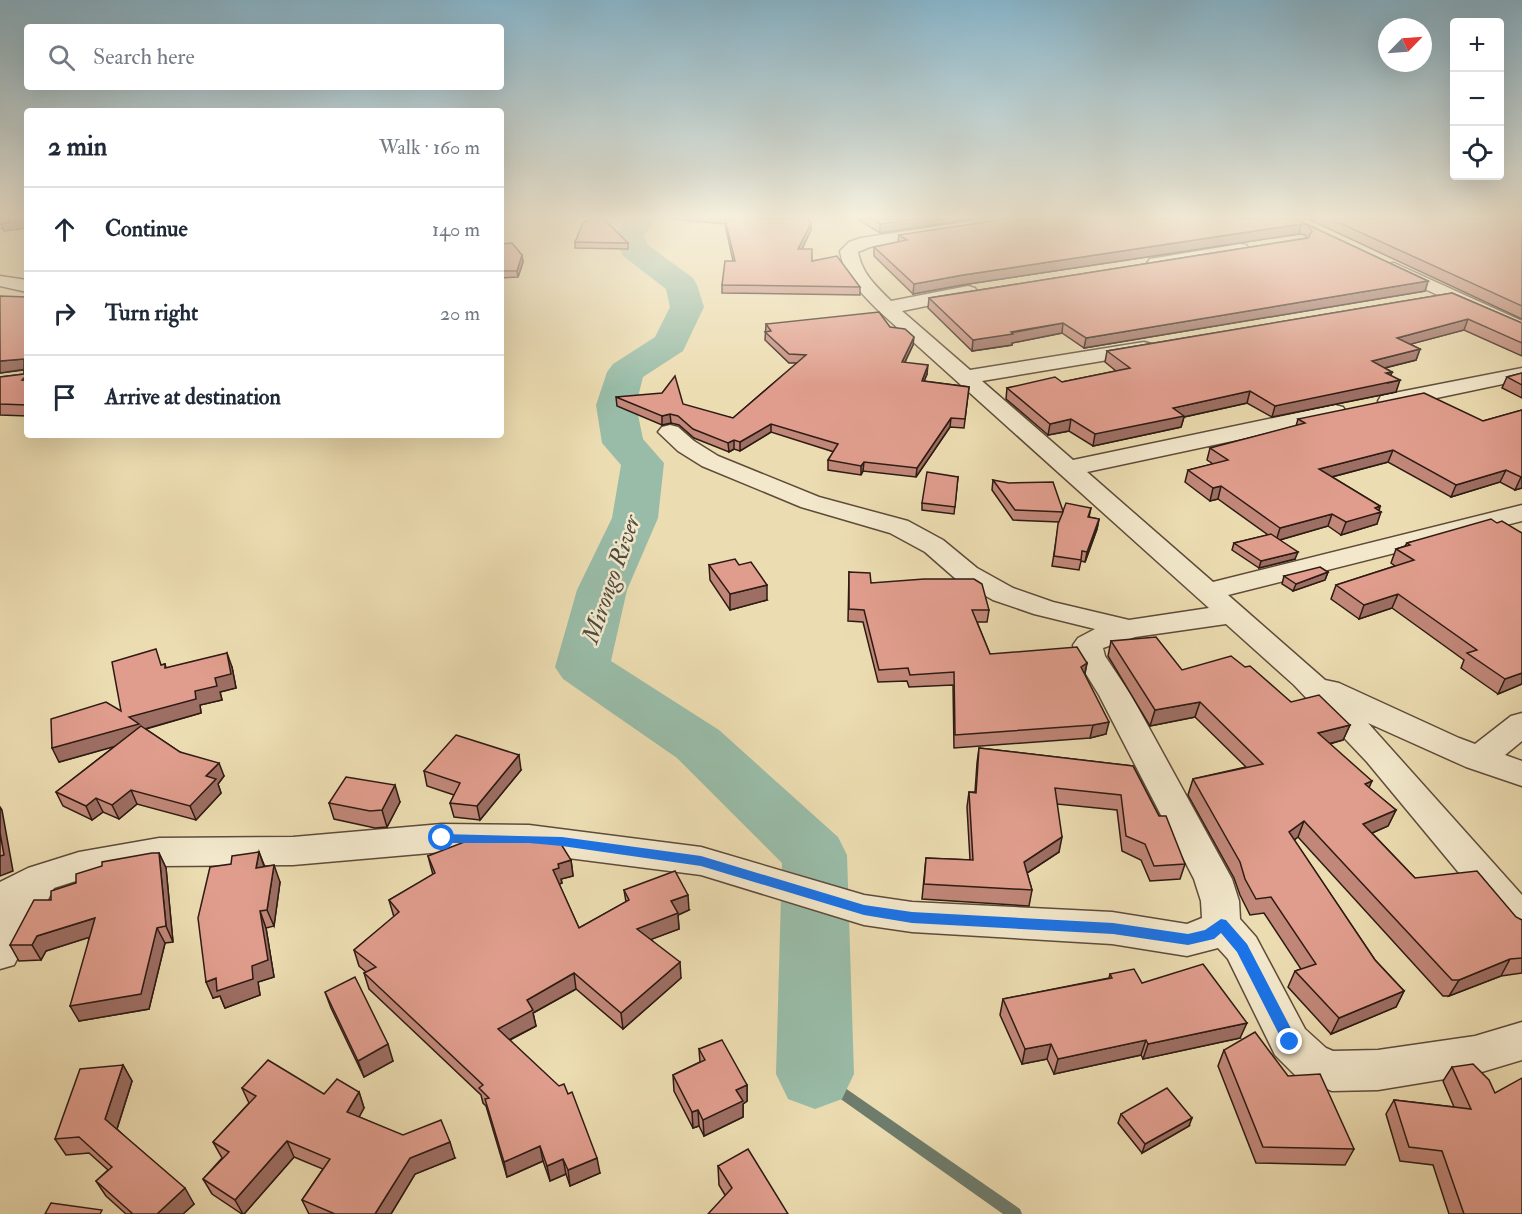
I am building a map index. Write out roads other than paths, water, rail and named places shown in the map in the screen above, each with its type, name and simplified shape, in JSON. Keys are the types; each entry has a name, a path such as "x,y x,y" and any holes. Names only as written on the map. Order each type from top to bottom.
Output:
{"street":[{"path":"856,276 887,308 1305,678 1379,754 1522,921"},
{"path":"1410,276 1522,328"},
{"path":"0,281 24,285"},
{"path":"887,308 985,289"},
{"path":"1417,300 1450,295"},
{"path":"966,377 1162,345"},
{"path":"1070,468 1522,374"},
{"path":"670,432 686,446 710,461 810,502 899,527 934,546 967,574 1003,594 1044,608 1132,629"},
{"path":"1209,591 1522,513"},
{"path":"1235,614 1132,629 1095,638 1088,645 1090,656 1115,695 1213,879 1220,901 1221,924 1242,948 1290,1042 1311,1062 1332,1071 1378,1070 1474,1055 1522,1041"},
{"path":"1305,678 1387,721 1478,759 1522,774"},
{"path":"1478,759 1522,724"},
{"path":"0,900 41,878 79,866 159,852 292,851 442,838 552,840 701,861 864,910 912,917 1113,928 1188,940 1209,935 1221,924"},
{"path":"0,953 41,878"}],"waterway":[{"name":"Mirongo River","path":"669,276 681,285 687,307 670,343 626,372 616,405 623,443 643,463 635,518 602,590 582,667 698,744 815,855 815,1074"},
{"path":"815,1074 1015,1214"}]}
